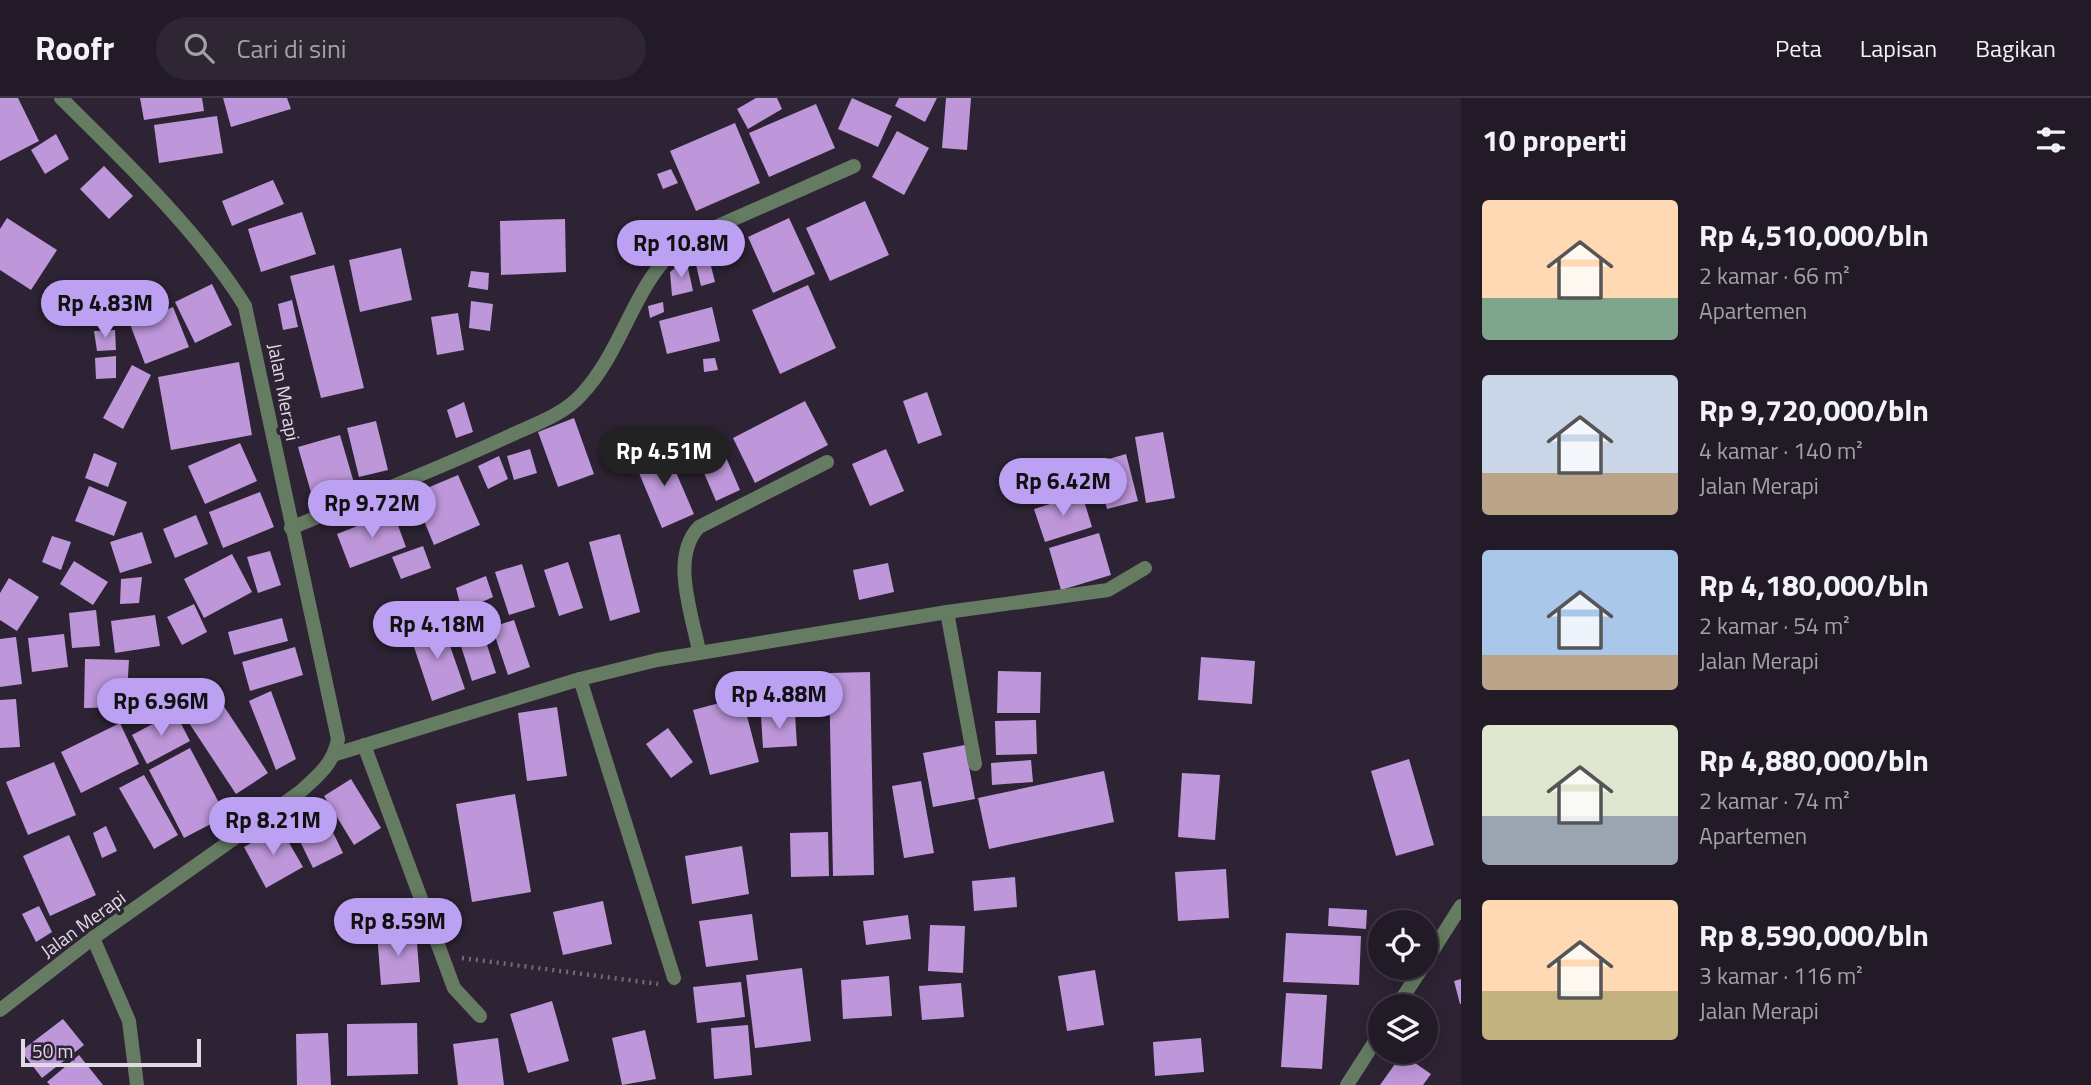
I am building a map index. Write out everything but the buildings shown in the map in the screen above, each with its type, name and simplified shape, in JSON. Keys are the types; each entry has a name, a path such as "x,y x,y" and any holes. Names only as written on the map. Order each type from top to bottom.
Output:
{"street":[{"name":"Jalan Merapi","path":"0,1010 93,938 300,792 323,771 336,754 338,739 323,660 290,528 255,343 245,306 227,278 118,154 61,98"},
{"path":"290,528 461,458 562,411 580,396 594,379 653,276 673,250 684,241 854,166"},
{"path":"699,651 685,569 686,547 691,535 699,527 827,462"},
{"path":"336,754 580,679 699,651 1108,590 1145,568"},
{"path":"947,612 975,764"},
{"path":"580,679 674,978"},
{"path":"364,745 454,988 480,1016"},
{"path":"1438,942 1461,906"},
{"path":"93,938 129,1020 137,1085"},
{"path":"1347,1085 1368,1052"}],"path":[{"path":"440,955 667,985 674,978"}]}
